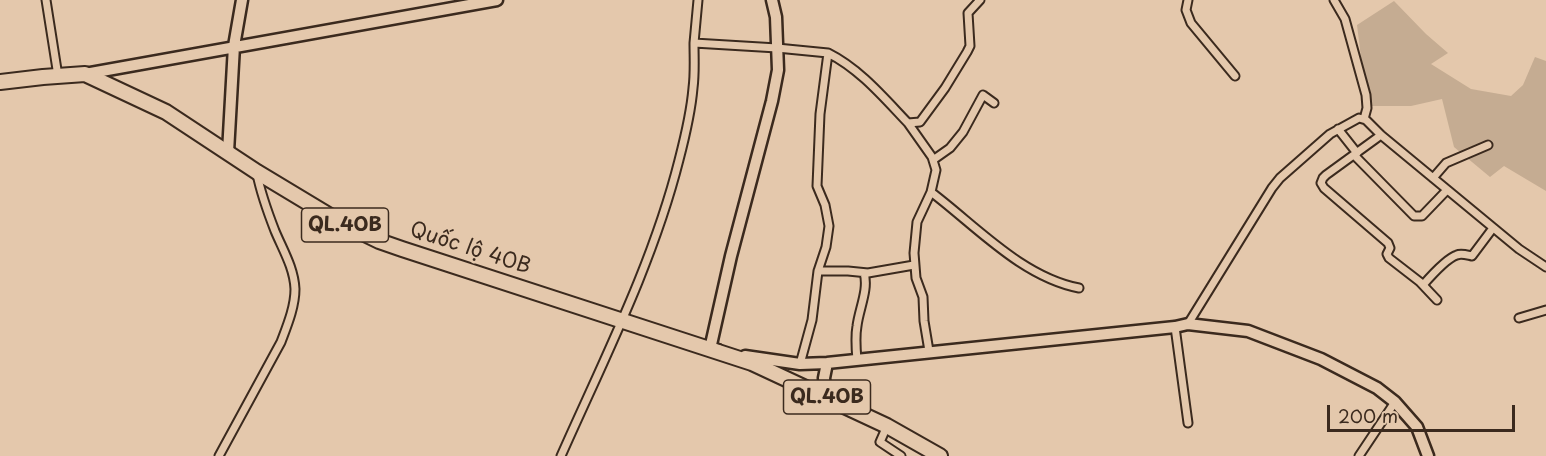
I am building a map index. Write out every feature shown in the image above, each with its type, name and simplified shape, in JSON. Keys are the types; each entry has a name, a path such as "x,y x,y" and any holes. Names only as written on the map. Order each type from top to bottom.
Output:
{"highway":[{"name":"Quốc lộ 40B","path":"0,82 85,74 166,112 257,172 340,222 379,241 752,363 887,426 940,456"}],"main road":[{"path":"228,152 234,46 242,0"},
{"path":"85,74 498,0"},
{"path":"772,0 776,17 778,70 772,101 731,255 710,349 800,364 857,360 1188,324 1248,332 1321,359 1377,388 1395,402 1417,427 1428,456"},
{"path":"826,397 824,378 827,363"}],"street":[{"path":"46,0 58,76"},
{"path":"561,456 622,320 657,234 674,181 693,88 698,0"},
{"path":"908,123 920,122 961,63 970,46 968,13 980,0"},
{"path":"1188,0 1186,10 1191,23 1235,76"},
{"path":"1334,0 1345,19 1366,94 1367,108 1364,119"},
{"path":"694,43 828,53 863,78 908,123 933,160 936,170 931,192 917,222 914,265 923,297 929,351"},
{"path":"800,364 812,320 818,271 826,247 829,226 818,186 820,114 828,53"},
{"path":"933,160 950,148 963,132 983,95 994,103"},
{"path":"1188,324 1276,183 1330,134 1355,120 1364,119 1446,190 1519,249 1546,267"},
{"path":"1338,129 1356,154 1414,216 1422,216 1446,190"},
{"path":"1381,135 1326,175 1321,183 1388,243 1389,258 1423,285 1437,300"},
{"path":"1433,178 1446,163 1488,145"},
{"path":"219,456 280,342 288,323 295,291 289,262 266,208 257,172"},
{"path":"931,192 977,230 1029,267 1058,283 1079,288"},
{"path":"1423,285 1455,256 1461,254 1472,256 1493,228"},
{"path":"818,271 864,273 914,265"},
{"path":"857,360 856,334 866,284 864,273"},
{"path":"1519,318 1546,310"},
{"path":"1175,327 1188,423"},
{"path":"1359,456 1395,402"},
{"path":"887,426 880,442 901,456"}],"shaded area":[{"path":"1394,1 1448,53 1431,64 1471,89 1511,96 1523,85 1535,57 1546,61 1546,191 1504,166 1490,177 1454,147 1442,99 1411,106 1367,106 1357,25"}]}
